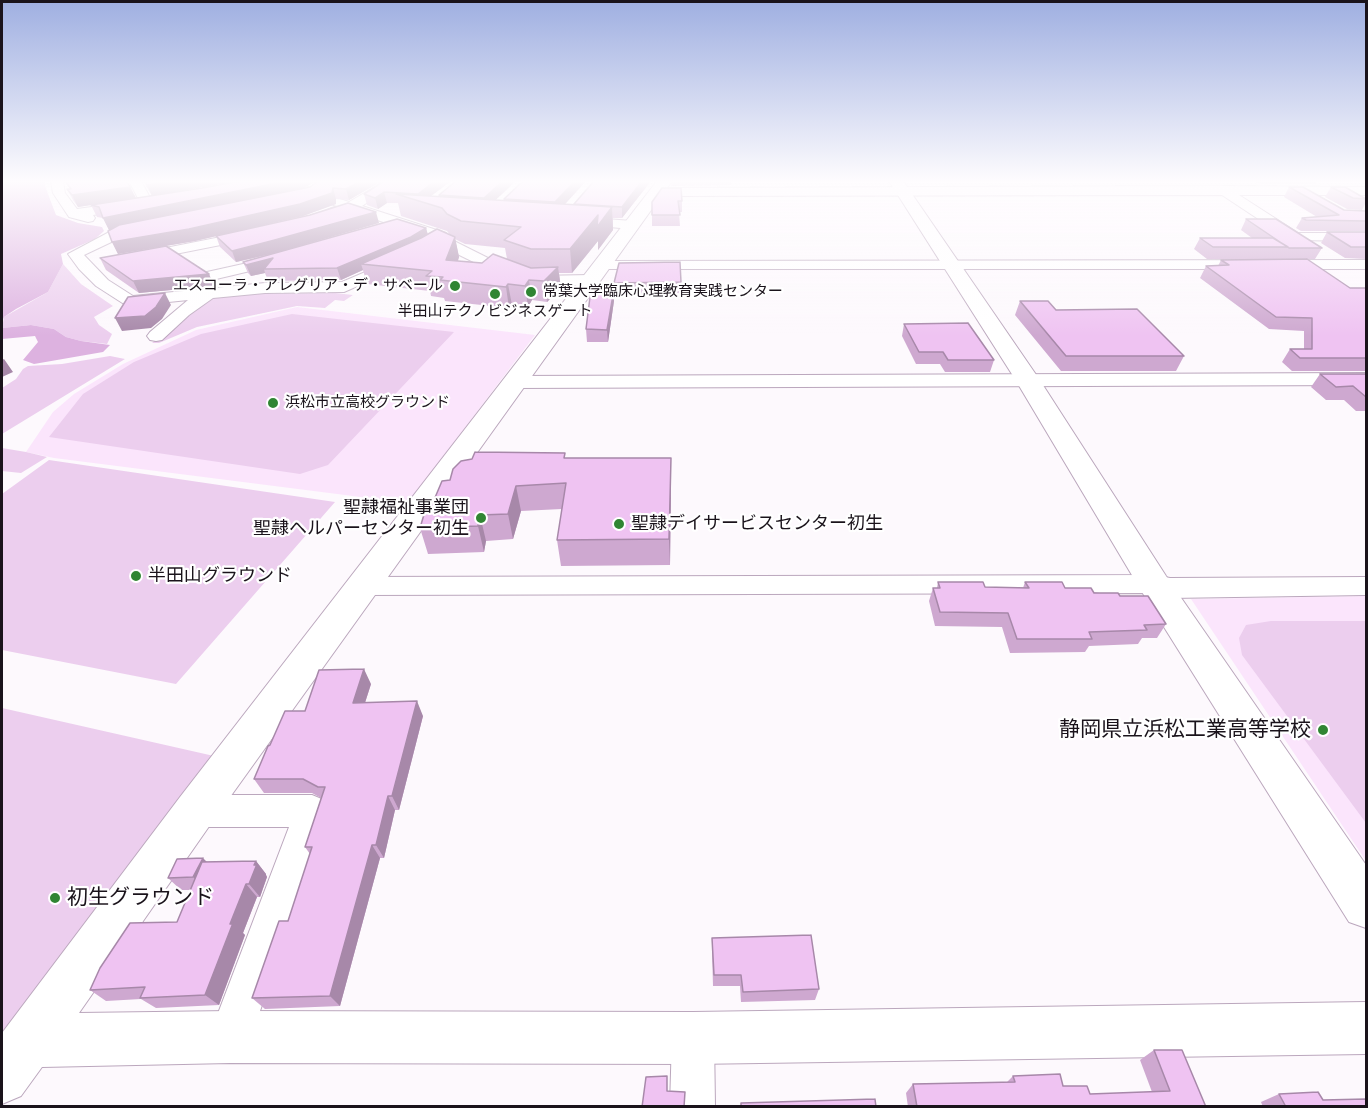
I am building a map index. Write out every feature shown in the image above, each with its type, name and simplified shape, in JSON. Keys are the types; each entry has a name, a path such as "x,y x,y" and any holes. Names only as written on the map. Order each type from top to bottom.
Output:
{"street":[{"path":"118,233 75,254 102,283 130,301 238,291 344,287 411,257"},
{"path":"127,259 261,233"},
{"path":"434,233 441,236 442,240 491,266 530,280 596,273 952,264 1339,265 1362,271"},
{"path":"15,1059 361,586 626,233"},
{"path":"931,233 1027,379 1154,584 1366,905"},
{"path":"1288,233 1339,265"},
{"path":"1295,237 1366,237"},
{"path":"428,249 442,240"},
{"path":"170,252 238,291"},
{"path":"201,270 291,256"},
{"path":"84,266 105,262"},
{"path":"156,336 183,311 208,295"},
{"path":"514,382 1366,379"},
{"path":"361,586 1154,584 1170,588 1366,586"},
{"path":"195,811 312,810 230,1038"},
{"path":"15,1059 230,1038 693,1038 1366,1028"},
{"path":"693,1038 693,1107"}],"shaded area":[{"path":"2,233 102,233 95,239 61,254 63,264 48,292 16,309 4,317 2,322"},
{"path":"63,264 81,284 113,306 94,317 99,325 112,334 107,344 81,341 66,337 54,329 31,325 2,328 4,317 48,292"},
{"path":"335,293 353,295 344,301 335,300 325,308 297,306 197,327 159,343 152,343 185,315 210,298 253,294"},
{"name":"浜松市立高校グラウンド","path":"297,307 535,335 408,503 54,458 26,452 53,412 74,394 123,364 196,330"},
{"name":"浜松市立高校グラウンド","path":"292,314 454,332 328,465 300,474 49,437 83,394 134,362 201,334"},
{"path":"31,325 54,329 66,337 81,341 110,345 103,352 34,364 23,360 38,342 35,336 2,339 2,328"},
{"path":"110,356 125,359 2,434 2,388 16,379 23,369 28,366 62,364"},
{"path":"2,448 47,457 21,473 2,471"},
{"name":"半田山グラウンド","path":"49,460 335,502 176,684 2,650 2,494"},
{"name":"静岡県立浜松工業高等学校","path":"1366,596 1366,861 1191,599"},
{"name":"静岡県立浜松工業高等学校","path":"1271,621 1366,621 1366,823 1242,655 1239,638 1246,625"},
{"name":"初生グラウンド","path":"2,708 214,756 2,1039"}],"building":[{"path":"109,233 167,233 112,242"},
{"path":"231,233 301,233 232,251 216,236"},
{"path":"348,233 418,233 337,268 264,269 273,258 246,265 243,262"},
{"path":"430,233 445,233 455,237 446,260 482,263 493,254 531,268 558,267 544,281 529,280 525,286 508,284 506,287 440,280 443,277 426,276 432,271 361,264"},
{"path":"514,233 583,233 570,249 531,249 504,240"},
{"path":"1266,233 1298,233 1322,248 1289,248"},
{"path":"1328,233 1366,233 1366,247 1351,247"},
{"path":"1200,238 1273,238 1288,247 1213,247"},
{"path":"166,246 209,274 133,281 100,258"},
{"path":"1307,259 1350,288 1366,288 1366,358 1300,358 1290,349 1312,349 1312,318 1276,317 1206,266 1229,265 1221,260"},
{"path":"680,262 681,282 614,283 619,263"},
{"path":"591,289 614,289 607,330 586,329"},
{"path":"165,293 156,307 145,316 115,318 128,297"},
{"path":"1020,301 1048,301 1056,310 1137,309 1184,356 1066,356"},
{"path":"968,323 994,360 948,360 943,352 919,352 904,324"},
{"path":"1320,374 1366,374 1366,397 1353,386 1336,387"},
{"path":"475,452 565,453 564,458 671,458 669,539 557,540 566,483 516,486 508,514 480,515 478,526 420,528 428,501 434,500 442,481 450,480 453,469 461,461 472,459"},
{"path":"938,582 983,582 985,587 1029,588 1025,582 1062,582 1065,588 1091,588 1094,593 1148,596 1166,624 1144,625 1147,630 1089,632 1092,639 1017,639 1008,613 940,612 933,588 940,588"},
{"path":"364,669 353,703 417,701 392,796 388,796 376,845 372,845 330,996 252,998 279,921 288,921 312,847 305,847 325,787 318,787 303,779 254,779 285,711 305,711 319,670"},
{"path":"203,858 193,877 168,878 177,859"},
{"path":"256,861 254,865 257,864 249,884 246,884 230,924 233,923 205,995 140,998 145,987 90,990 100,968 130,923 177,922 202,862"},
{"path":"811,935 819,989 743,992 741,975 714,975 712,938"},
{"path":"1154,1050 1182,1050 1206,1107 917,1107 913,1084 1015,1082 1013,1076 1060,1074 1063,1086 1087,1086 1090,1094 1170,1091"},
{"path":"667,1076 667,1091 685,1092 684,1107 642,1107 646,1077"},
{"path":"1318,1092 1323,1100 1366,1099 1366,1107 1286,1107 1279,1094"},
{"path":"875,1099 876,1107 741,1107 741,1103"}],"place":[{"name":"エスコーラ・アレグリア・デ・サベール","path":"455,286"},
{"name":"常葉大学臨床心理教育実践センター","path":"531,292"},
{"name":"半田山テクノビジネスゲート","path":"495,294"},
{"name":"浜松市立高校グラウンド","path":"273,403"},
{"name":"聖隷福祉事業団 聖隷ヘルパーセンター初生","path":"481,518"},
{"name":"聖隷デイサービスセンター初生","path":"619,524"},
{"name":"半田山グラウンド","path":"136,576"},
{"name":"静岡県立浜松工業高等学校","path":"1323,730"},
{"name":"初生グラウンド","path":"55,898"}]}
